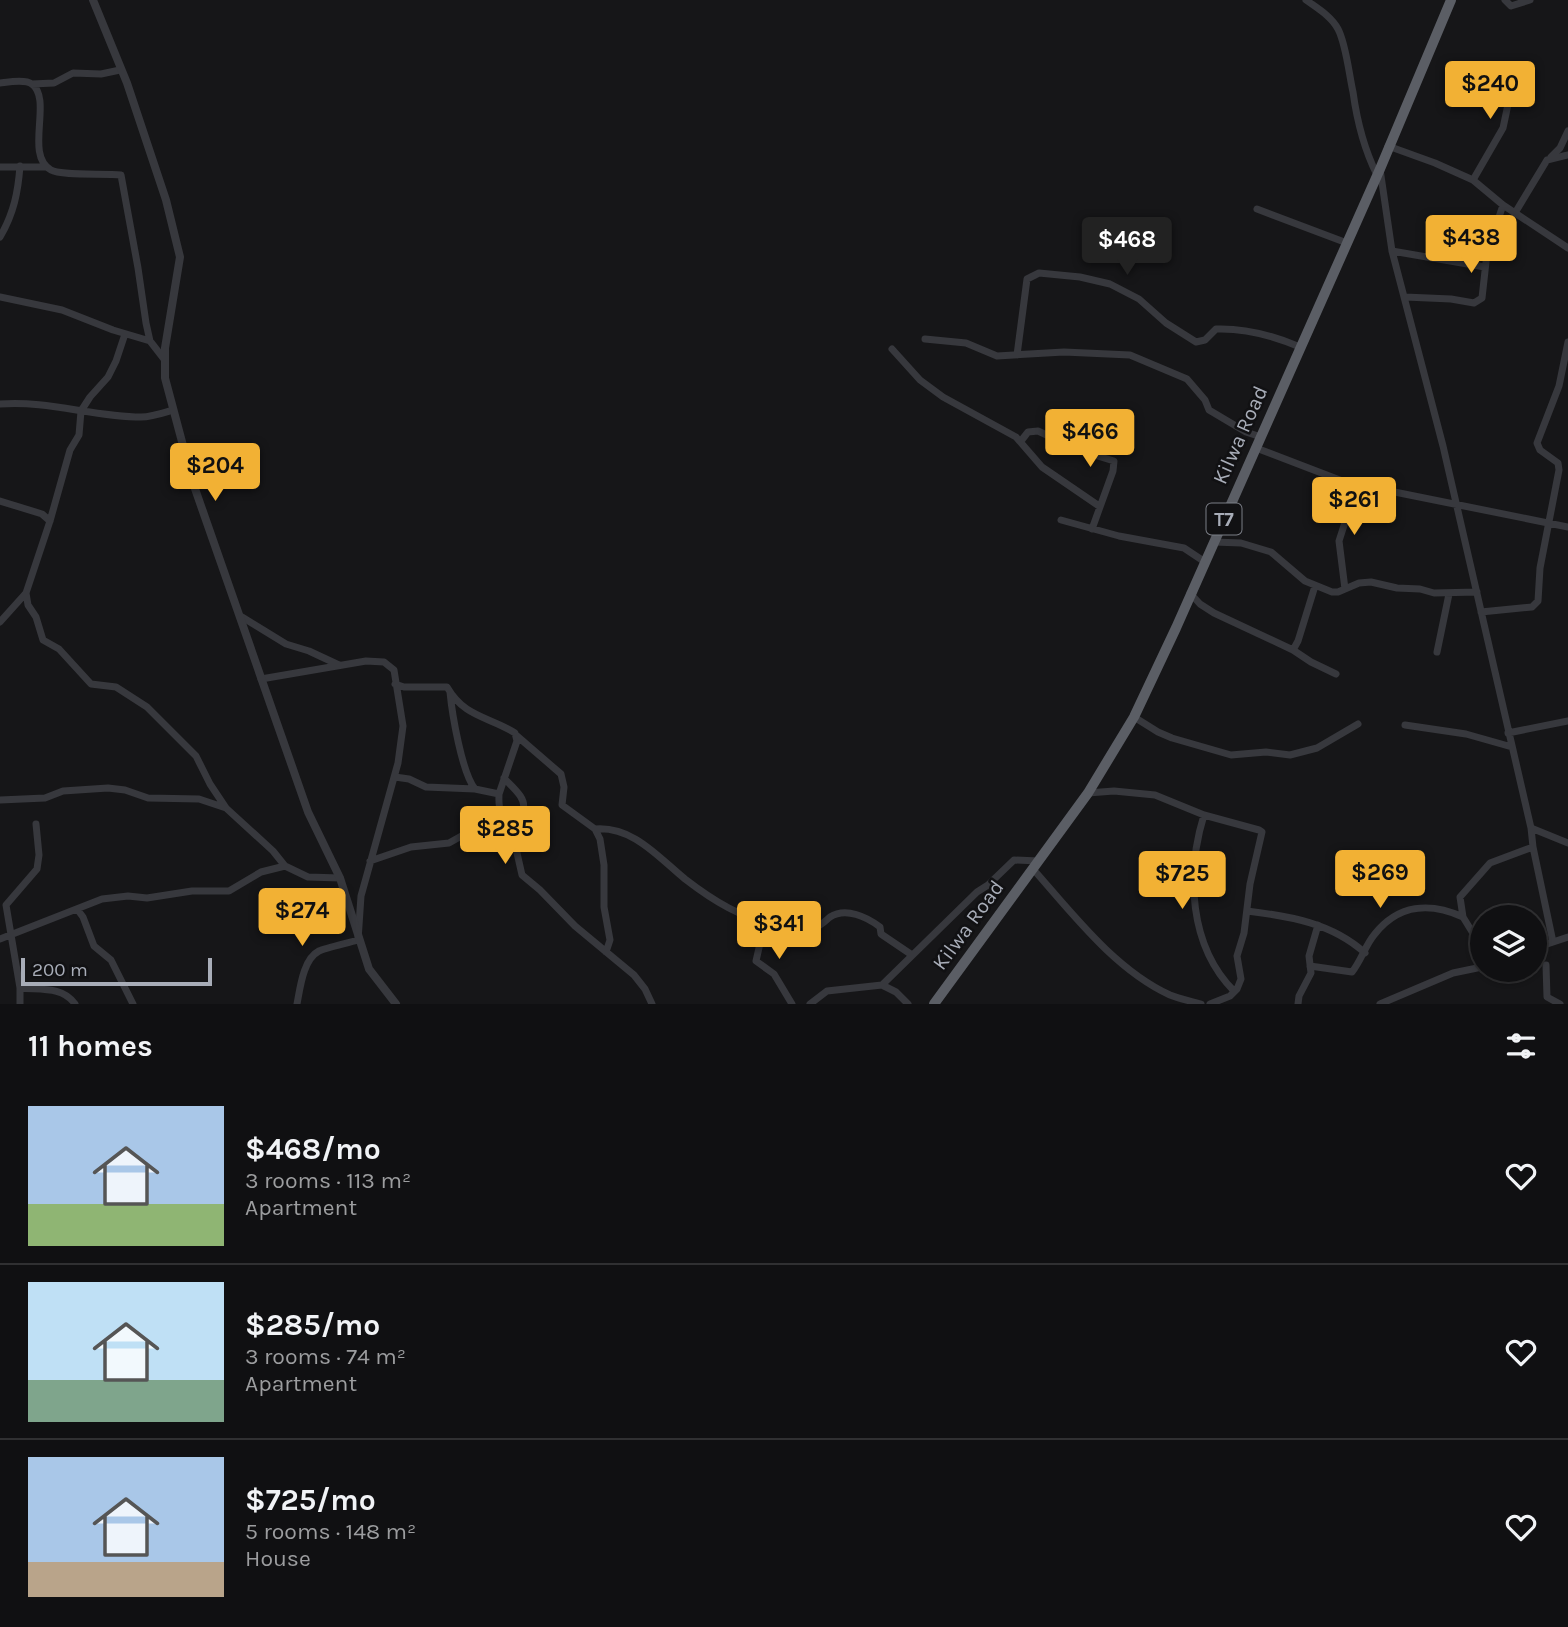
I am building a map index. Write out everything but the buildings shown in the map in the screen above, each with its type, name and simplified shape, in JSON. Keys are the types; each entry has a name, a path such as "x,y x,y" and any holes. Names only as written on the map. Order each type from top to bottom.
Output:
{"highway":[{"name":"Kilwa Road","path":"934,1004 1088,793 1134,717 1379,172 1451,0"}],"street":[{"path":"93,0 121,69 166,201 180,257 164,359 165,378 193,483 309,812 340,878 369,969 396,1004"},
{"path":"1306,0 1333,21 1339,31 1356,113 1369,159 1379,172 1392,251 1477,592 1531,828 1532,847 1553,942"},
{"path":"1505,0 1511,6 1530,0"},
{"path":"0,83 54,83 73,73 101,74 121,69"},
{"path":"1472,180 1503,128 1510,95 1519,72"},
{"path":"32,85 40,99 39,150 47,167 68,174 121,175 150,341 164,359"},
{"path":"1515,213 1541,166 1564,146 1568,131"},
{"path":"1388,146 1448,168 1472,180 1503,205 1568,247"},
{"path":"1550,158 1568,155"},
{"path":"0,237 12,217 18,193 20,166"},
{"path":"0,167 47,167"},
{"path":"1405,297 1474,303 1482,298 1490,238 1503,205"},
{"path":"1258,209 1347,243"},
{"path":"1392,251 1485,267"},
{"path":"1017,355 1027,279 1039,273 1080,277 1110,284 1139,299 1166,323 1196,342 1205,340 1216,329 1238,328 1277,337 1300,346"},
{"path":"0,297 62,310 150,341"},
{"path":"0,622 26,593 70,450 79,435 81,411 108,377 125,334"},
{"path":"925,339 966,343 997,356 1064,352 1130,355 1187,379 1205,400 1209,410 1246,432 1261,437"},
{"path":"1481,612 1536,605 1540,568 1559,470 1558,463 1539,450 1537,443 1559,386 1568,342"},
{"path":"892,349 920,380 943,397 1021,441 1042,467 1100,506"},
{"path":"0,404 144,417 173,410"},
{"path":"1021,441 1028,432 1038,431 1071,444 1081,451 1113,459 1113,471 1092,529"},
{"path":"1256,448 1357,485 1568,527"},
{"path":"1345,589 1339,541 1357,485"},
{"path":"0,501 42,514 50,521"},
{"path":"1061,520 1184,548 1205,562"},
{"path":"1214,542 1241,543 1271,552 1315,586 1332,592 1371,582 1397,589 1420,589 1448,594 1477,592"},
{"path":"1293,650 1315,586"},
{"path":"26,593 28,605 36,617 43,640 59,649 91,684 116,687 147,706 196,756 226,808 273,851 285,866 308,877 340,878"},
{"path":"1190,593 1214,613 1293,650 1336,674"},
{"path":"1437,652 1448,594"},
{"path":"242,617 286,644 309,650 339,665"},
{"path":"261,679 366,661 384,662 394,670 403,726 395,777 361,896 358,940"},
{"path":"395,684 404,687 443,687 477,717 496,722 517,736 561,774 564,807 595,829 600,839 604,865 604,906 610,940 606,952"},
{"path":"450,692 451,713 464,763 475,789"},
{"path":"1134,717 1172,738 1231,755 1266,752 1290,755 1317,748 1358,724"},
{"path":"1508,733 1568,721"},
{"path":"1405,725 1466,734 1512,747"},
{"path":"517,736 499,794 498,808 517,828"},
{"path":"395,777 409,779 426,787 475,789 499,794"},
{"path":"504,778 523,801 524,807 517,819 517,853 522,876 634,975 652,1004"},
{"path":"0,800 45,798 63,791 108,788 125,790 148,798 199,799 226,808"},
{"path":"1088,793 1136,792 1155,795 1262,832 1237,956 1241,979 1227,998 1210,1004"},
{"path":"1204,814 1198,833 1194,866 1197,922 1212,962 1234,992"},
{"path":"20,1004 20,988 6,905 33,875 39,864 36,824"},
{"path":"369,862 404,849 449,843 472,832 517,828"},
{"path":"1531,828 1568,843"},
{"path":"595,829 614,829 636,838 695,886 724,905 761,921 810,927 823,923 834,915 850,913 862,916 880,927 881,934 912,955"},
{"path":"1470,928 1463,917 1460,897 1485,868 1499,859 1532,847"},
{"path":"882,985 976,892 1014,860 1036,865 1090,934 1133,971 1172,996 1201,1004"},
{"path":"0,939 114,896 147,898 182,892 229,891 261,872 285,866"},
{"path":"1310,966 1350,973 1361,961 1373,936 1382,927 1395,916 1418,907 1429,907 1463,917"},
{"path":"77,909 83,917 94,946 111,960 133,1004"},
{"path":"1247,911 1282,915 1318,925 1352,941 1365,953"},
{"path":"0,914 9,920"},
{"path":"761,921 761,939 756,961 774,974 792,1004"},
{"path":"1298,1004 1299,996 1311,973 1308,956 1318,925"},
{"path":"1547,944 1568,937"},
{"path":"297,1004 304,973 314,955 358,940"},
{"path":"1380,1004 1453,973 1470,969"},
{"path":"1547,981 1548,997 1560,1004"},
{"path":"810,1004 827,990 882,985 896,992 908,1004"},
{"path":"20,988 62,992 71,997 75,1004"}]}
